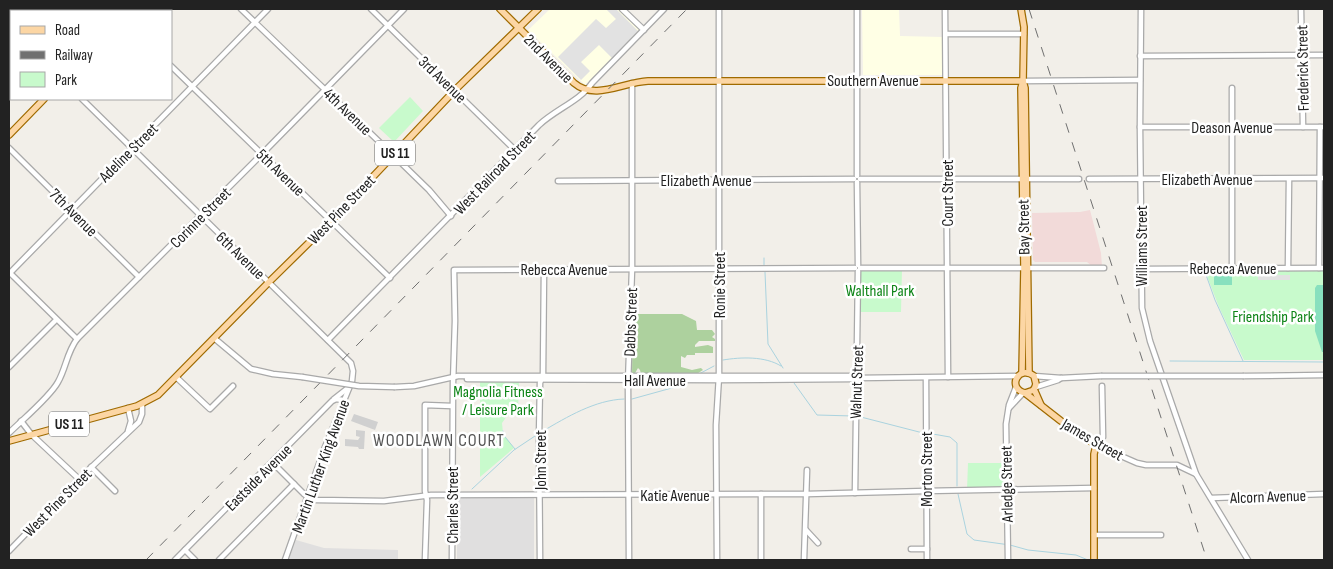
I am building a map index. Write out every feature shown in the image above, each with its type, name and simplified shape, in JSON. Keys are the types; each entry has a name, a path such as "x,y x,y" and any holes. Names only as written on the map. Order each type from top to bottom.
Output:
{"main road":[{"name":"2nd Avenue","path":"500,9 574,82 586,91 606,89"},
{"name":"West Pine Street","path":"128,408 142,404 155,397 176,377 331,221 455,90 538,9"},
{"name":"Bay Street","path":"1021,9 1024,34 1023,81 1021,88 1026,268 1032,375 1036,381 1035,388"},
{"name":"Southern Avenue","path":"606,89 648,81 1023,81"},
{"path":"9,135 43,100"},
{"name":"Bay Street","path":"1018,379 1026,268"},
{"path":"1018,379 1032,375"},
{"name":"James Street","path":"1018,379 1024,393 1060,422 1098,446"},
{"path":"1024,393 1035,388"},
{"name":"James Street","path":"1035,388 1041,405"},
{"name":"US 11","path":"9,441 128,408"},
{"path":"1094,560 1094,454 1098,446"}],"street":[{"name":"4th Avenue","path":"241,9 393,155 441,203 451,216"},
{"name":"Adeline Street","path":"9,273 268,9"},
{"name":"3rd Avenue","path":"371,9 515,150"},
{"name":"Corinne Street","path":"9,433 57,384 70,350 78,339 404,9"},
{"path":"622,9 644,30"},
{"name":"West Railroad Street","path":"328,340 545,120 557,110 581,96 592,82 664,9"},
{"name":"Ronie Street","path":"718,560 716,425 718,378 719,9"},
{"name":"Walnut Street","path":"855,493 858,268 858,9"},
{"name":"Court Street","path":"945,9 948,377"},
{"name":"Williams Street","path":"1140,9 1142,300 1147,330 1196,474"},
{"name":"Frederick Street","path":"1301,9 1303,127"},
{"path":"946,34 1024,34"},
{"path":"1140,56 1324,55"},
{"name":"5th Avenue","path":"172,67 390,278"},
{"name":"Southern Avenue","path":"1023,81 1140,80"},
{"name":"Dabbs Street","path":"629,560 628,378 632,269 632,83"},
{"path":"1232,88 1232,268"},
{"name":"6th Avenue","path":"83,100 351,363 353,371"},
{"name":"Deason Avenue","path":"1140,127 1322,127"},
{"name":"Frederick Street","path":"1322,127 1322,268"},
{"name":"7th Avenue","path":"9,148 139,277"},
{"path":"1288,268 1289,178"},
{"name":"Elizabeth Avenue","path":"1089,179 1322,178"},
{"name":"Elizabeth Avenue","path":"558,181 1079,179"},
{"name":"Rebecca Avenue","path":"454,270 1104,268"},
{"name":"Rebecca Avenue","path":"1141,269 1322,268"},
{"name":"John Street","path":"540,560 539,437 544,269"},
{"name":"Charles Street","path":"452,560 454,270"},
{"path":"9,273 78,339"},
{"path":"9,368 56,320"},
{"name":"Hall Avenue","path":"214,338 251,369 273,374 359,386 414,386 458,376 850,380 857,378 1004,377 1018,379"},
{"name":"Martin Luther King Avenue","path":"285,560 349,387 353,371"},
{"path":"1032,375 1061,378 1101,376 1324,375"},
{"path":"176,377 210,409 233,386"},
{"name":"Morton Street","path":"926,378 928,560"},
{"path":"1035,388 1061,378"},
{"name":"Arledge Street","path":"1008,560 1006,430 1009,408 1018,379"},
{"path":"1098,446 1103,437 1102,386"},
{"name":"Eastside Avenue","path":"175,560 332,401 349,387"},
{"path":"1009,408 1024,393"},
{"path":"332,401 336,399 343,400"},
{"name":"West Pine Street","path":"9,551 140,420 142,404"},
{"path":"425,560 425,405 452,406"},
{"path":"127,432 131,423 128,408"},
{"path":"21,421 79,479"},
{"name":"James Street","path":"1098,446 1142,464 1177,465 1196,474"},
{"path":"272,462 308,498"},
{"path":"91,468 115,491"},
{"path":"804,560 807,470"},
{"path":"1196,474 1248,560"},
{"path":"219,560 294,484"},
{"name":"Katie Avenue","path":"308,498 316,500 384,501 426,495 717,495 1094,488"},
{"path":"761,494 762,560"},
{"name":"Alcorn Avenue","path":"1211,498 1324,494"},
{"path":"806,530 818,542"},
{"path":"1094,535 1162,535"},
{"path":"911,550 927,549"},
{"path":"185,550 195,560"}],"shaded area":[{"path":"550,9 618,9 640,30 585,85 528,30"},
{"path":"606,9 616,9 638,31 612,58 599,45 581,62 590,71 581,80 558,57 596,19 606,28 616,19"},
{"path":"862,9 899,9 900,36 943,37 943,75 863,75"},
{"path":"1090,210 1101,253 1102,267 1093,267 1087,262 1035,262 1033,260 1032,213"},
{"path":"1258,275 1290,275 1290,280 1258,280"},
{"path":"354,414 378,422 375,430 351,421"},
{"path":"356,430 365,431 364,449 345,446 345,439 358,440 360,437 356,436"},
{"path":"457,497 534,497 534,560 457,560"},
{"path":"296,540 324,548 398,550 398,560 288,560"}],"green space":[{"path":"410,97 423,111 394,142 379,128"},
{"name":"Walthall Park","path":"902,269 901,312 858,312 860,270"},
{"name":"Friendship Park","path":"1324,270 1324,360 1244,360 1219,307 1205,271"},
{"path":"1214,275 1232,275 1232,285 1214,285"},
{"path":"1317,285 1324,285 1324,352 1322,352 1315,331 1315,288"},
{"path":"633,314 682,314 696,321 697,330 712,330 715,334 712,337 715,341 699,341 695,347 708,345 713,347 713,353 695,353 695,355 687,355 685,358 681,356 681,367 692,370 701,368 703,370 695,375 647,375 645,373 643,375 638,368 634,375 632,374"},
{"name":"Magnolia Fitness / Leisure Park","path":"480,381 519,381 518,412 507,416 502,423 503,433 514,448 480,477"},
{"path":"968,463 1007,463 1007,490 967,490"}],"waterway":[{"path":"764,258 764,265"},
{"path":"765,272 768,344 783,368"},
{"path":"1205,272 1215,300 1243,361"},
{"path":"723,360 753,358 768,360 781,366"},
{"path":"1170,361 1324,362"},
{"path":"699,374 714,366"},
{"path":"794,383 817,415 853,416"},
{"path":"632,399 679,386"},
{"path":"543,431 572,415 602,402 624,399"},
{"path":"857,416 923,433"},
{"path":"503,431 505,437 515,449"},
{"path":"927,433 950,437 957,443 957,486"},
{"path":"472,489 514,450 535,436"},
{"path":"958,494 967,534 974,540 1010,545 1028,550 1076,555 1088,560"}],"railway":[{"path":"146,560 687,9"},
{"path":"1029,9 1207,560"}],"district":[{"name":"WOODLAWN COURT","path":"439,440"}]}
